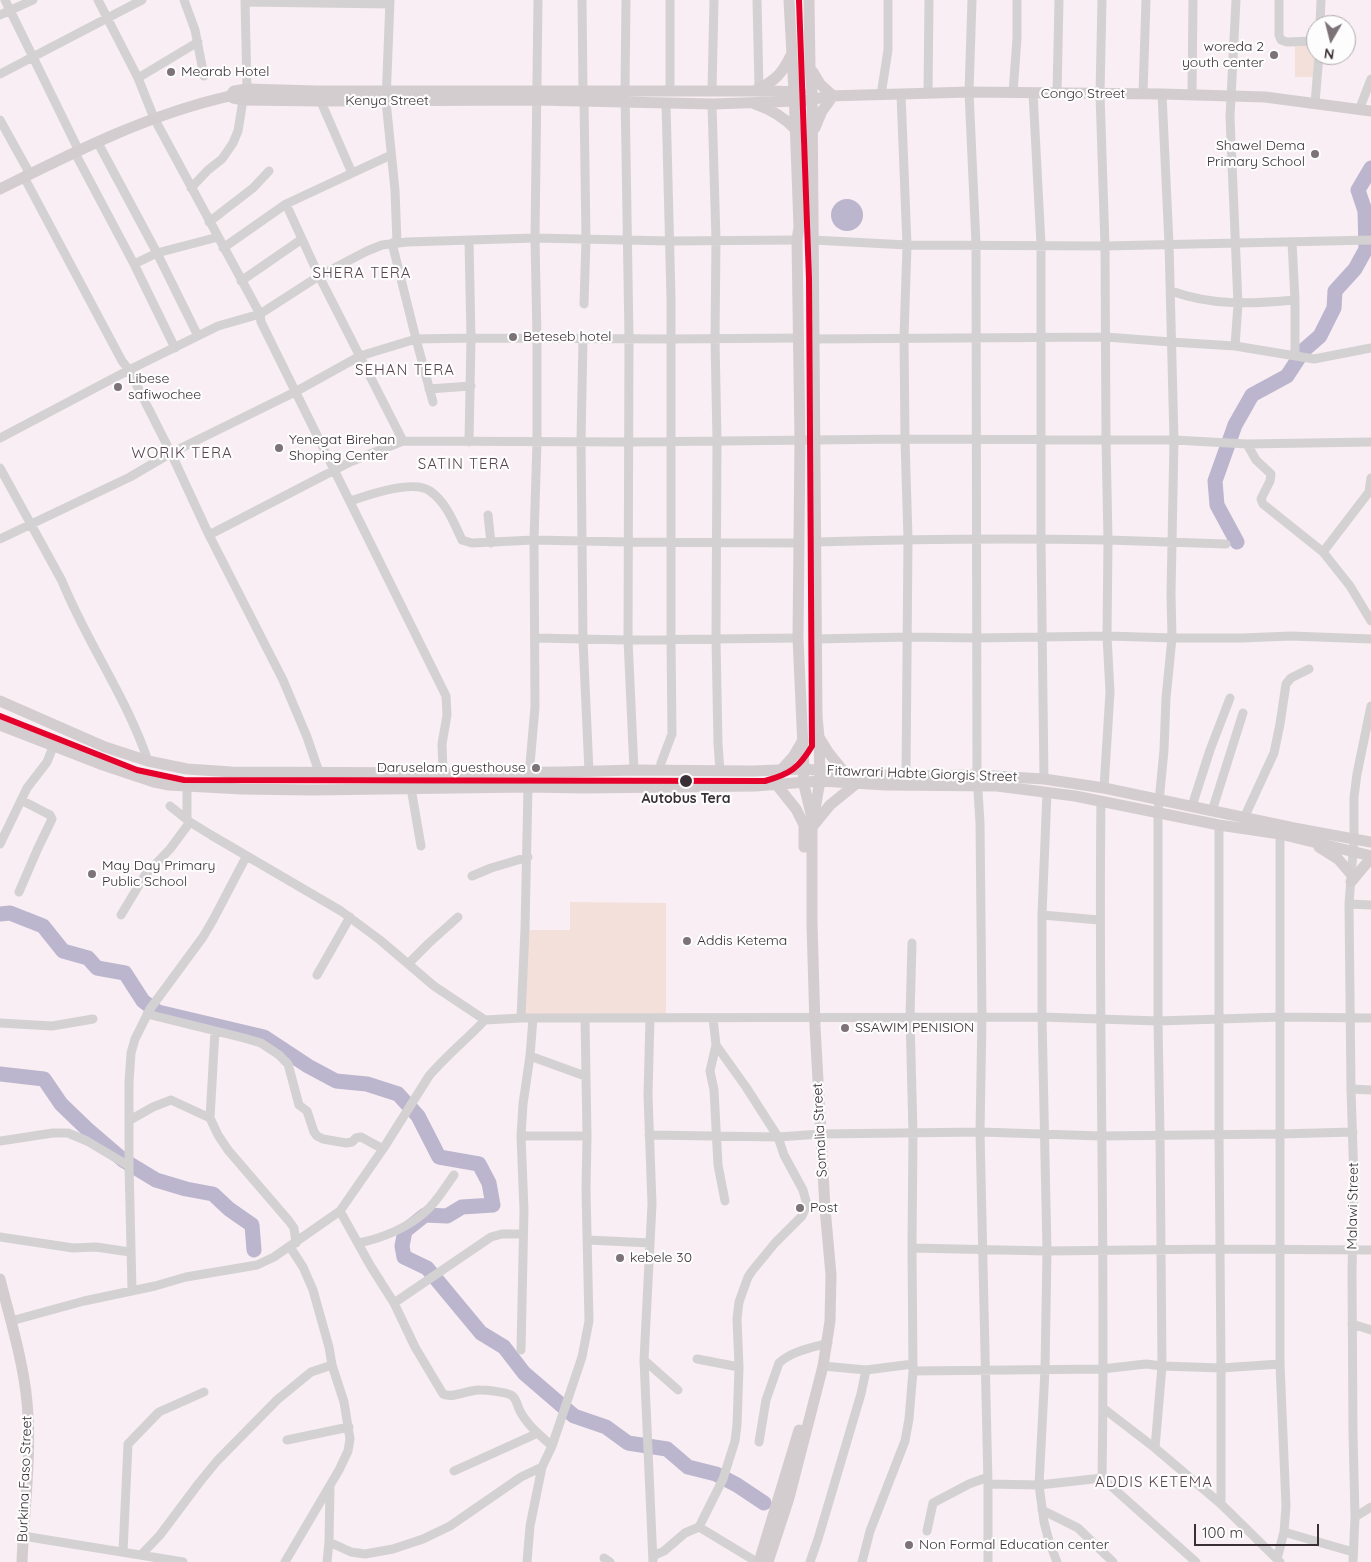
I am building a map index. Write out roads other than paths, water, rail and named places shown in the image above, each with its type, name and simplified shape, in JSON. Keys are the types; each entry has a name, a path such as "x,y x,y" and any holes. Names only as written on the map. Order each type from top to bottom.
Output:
{"main road":[{"path":"788,0 796,130 799,227 797,240 800,440 798,638 803,781 813,825"},
{"name":"Somalia Street","path":"768,1562 790,1498 823,1366 824,1344 830,1321 830,1275 811,1017 813,825 820,776 817,716 812,96 809,0"},
{"path":"625,97 670,91 754,94 778,76 792,53"},
{"path":"810,67 830,96 812,134"},
{"path":"0,189 98,142 154,118 230,96 234,91 245,94"},
{"name":"Congo Street","path":"812,96 969,92 1231,95 1265,97 1365,111"},
{"name":"Kenya Street","path":"245,94 319,96 583,95 625,97 666,103 712,104 754,94 794,96"},
{"path":"754,94 763,106 783,118 796,130"},
{"path":"794,96 812,96"},
{"name":"Fitawrari Habte Giorgis Street","path":"0,701 88,740 148,761 187,769 232,772 443,773 804,769 820,776 844,772 977,780 1044,779 1104,788 1159,806 1192,806 1244,818 1371,842"},
{"path":"0,725 53,747 154,782 187,787 313,790 755,786 803,781 820,776 857,783 910,785 977,780 1101,801 1159,806 1219,824 1280,834 1371,857 1351,878 1338,859 1310,842"},
{"path":"819,737 844,772"},
{"path":"781,770 793,757 802,740"},
{"path":"813,825 830,805 857,783"},
{"path":"776,784 796,809 804,825 811,1017"},
{"name":"Burkina Faso Street","path":"0,1279 24,1381 28,1415 29,1443 22,1562"},
{"path":"758,1562 824,1344"}],"street":[{"path":"5,0 77,152 176,348"},
{"path":"0,15 33,0"},
{"path":"98,0 138,78 154,118 260,314 261,322 295,392 446,696 447,715 442,744 443,773"},
{"path":"0,74 142,0"},
{"path":"184,0 195,30 204,76"},
{"path":"521,1018 528,857 528,787 535,707 534,540 537,441 537,338 535,238 538,0"},
{"path":"582,0 586,239 584,304"},
{"path":"626,0 625,97 629,339 628,640 634,770"},
{"path":"670,0 670,91"},
{"path":"712,91 714,0"},
{"path":"754,94 757,0"},
{"path":"881,94 888,50 888,0"},
{"path":"928,93 929,0"},
{"path":"972,0 969,92 976,244 977,780 980,823 982,1017 980,1132 988,1481 988,1562"},
{"path":"1013,93 1017,38 1017,0"},
{"path":"1057,94 1059,0"},
{"path":"1102,0 1100,94 1105,246 1107,636 1110,692 1104,788"},
{"path":"1144,94 1146,0"},
{"path":"1192,94 1193,0"},
{"path":"1235,346 1238,304 1230,117 1236,0"},
{"path":"1279,0 1279,35 1281,40 1287,42 1306,41"},
{"path":"1320,15 1321,0"},
{"path":"191,188 208,170 222,159 233,143 238,131 245,94 245,1 390,2 386,96 395,190 394,243 416,339 434,402"},
{"path":"138,78 198,42"},
{"path":"1315,103 1318,65"},
{"path":"1365,111 1371,79"},
{"path":"1033,93 1041,244 1041,540 1044,779"},
{"path":"901,94 907,244 904,337 908,539 906,776"},
{"path":"1155,1448 1162,1366 1158,1021 1159,806 1172,638 1174,440 1169,244 1162,94"},
{"path":"319,96 352,173"},
{"path":"660,770 672,734 670,441 672,349 670,339 670,241 666,103"},
{"path":"712,104 716,240 714,339 717,440 716,639 720,771"},
{"path":"0,120 122,361 129,370 171,453 209,535 283,680 307,737 319,772"},
{"path":"98,142 157,253 198,336"},
{"path":"223,248 286,204 391,155"},
{"path":"210,222 252,188 269,171"},
{"path":"286,204 319,276 403,441"},
{"path":"134,264 157,253 218,237"},
{"path":"0,438 129,370 218,326 260,314 319,276 367,251 394,243 535,238 670,241 797,240"},
{"path":"241,281 302,239"},
{"path":"813,240 907,244 1105,246 1368,240"},
{"path":"469,241 471,338 469,442"},
{"path":"1292,242 1297,356"},
{"path":"1170,291 1196,298 1238,304 1295,300"},
{"path":"813,339 1106,337 1235,346 1314,359 1371,348"},
{"path":"0,539 130,477 171,453 295,392 360,356 416,339 799,338"},
{"path":"583,339 581,441 583,640 589,772"},
{"path":"429,389 471,386"},
{"path":"209,535 350,462 403,441 629,442 905,439 1174,440 1243,444 1371,442"},
{"path":"1243,444 1271,474 1270,481 1260,499 1263,504 1324,552 1350,586 1371,621"},
{"path":"0,468 103,662 143,746 148,761"},
{"path":"1324,552 1370,494 1371,479"},
{"path":"350,501 394,489 415,487 429,490 447,510 462,540 472,543 534,540 799,543"},
{"path":"488,515 491,543"},
{"path":"816,542 977,539 1108,540 1226,544"},
{"path":"816,639 1107,636 1172,638 1291,636 1371,638"},
{"path":"536,638 583,640 798,638"},
{"path":"1244,818 1274,754 1286,684 1291,678 1309,670"},
{"path":"1192,806 1210,750 1230,698"},
{"name":"Malawi Street","path":"1353,1562 1355,1517 1352,1324 1353,1132 1349,904 1354,839 1354,797 1371,706"},
{"path":"1212,811 1243,713"},
{"path":"0,844 20,800 47,762 53,747"},
{"path":"121,916 145,875 170,849 188,820 187,787"},
{"path":"411,788 421,846"},
{"path":"1047,792 1042,915 1042,1017 1047,1251 1045,1370 1039,1485 1049,1541 1057,1562"},
{"path":"19,892 52,819 50,815 20,800"},
{"path":"1101,801 1099,920 1102,1019 1102,1478"},
{"path":"170,806 188,820 246,857 325,900 350,917 434,986 485,1020 521,1018 1042,1017 1158,1021 1280,1017 1371,1018"},
{"path":"1219,824 1221,1504"},
{"path":"1278,1561 1284,1532 1286,1506 1280,1364 1280,834"},
{"path":"132,1290 129,1162 131,1053 135,1039 150,1009 203,937 246,857"},
{"path":"472,876 528,857"},
{"path":"1349,904 1371,905"},
{"path":"1042,915 1099,920"},
{"path":"317,975 350,917"},
{"path":"408,964 458,918"},
{"path":"862,1562 870,1532 907,1431 913,1367 913,1133 910,1017 912,943"},
{"path":"150,1009 215,1031 261,1043 284,1060 290,1070 299,1105 307,1111 316,1136 346,1143 361,1137 383,1149"},
{"path":"522,1350 524,1210 521,1136 533,1018"},
{"path":"527,1562 531,1517 542,1468 565,1408 588,1332 585,1018"},
{"path":"650,1018 648,1095 652,1204 644,1360 653,1559"},
{"path":"713,1018 716,1044 710,1071 714,1090 719,1170 725,1201"},
{"path":"0,1023 52,1026 93,1019"},
{"path":"11,1321 186,1277 254,1265 274,1257 298,1242 340,1211 383,1149 429,1076 485,1020"},
{"path":"215,1031 210,1118 228,1150 294,1228 303,1267 313,1290 329,1347 332,1365 341,1388 349,1427 348,1451 330,1486 285,1562"},
{"path":"653,1559 685,1533 699,1527 725,1475 735,1441 737,1425 739,1367 738,1302 748,1276 774,1243 802,1216 807,1205 803,1190 784,1155 778,1137 746,1086 716,1044"},
{"path":"530,1056 585,1076"},
{"path":"1351,1089 1371,1090"},
{"path":"130,1120 153,1107 171,1100 210,1118"},
{"path":"649,1135 778,1137 819,1134 980,1132 1102,1136 1353,1132"},
{"path":"0,1142 53,1133 68,1133 129,1162"},
{"path":"521,1136 587,1136"},
{"path":"359,1243 411,1223 426,1211 454,1175"},
{"path":"340,1211 394,1303 415,1347 443,1394 452,1396 471,1390 508,1394 514,1398 521,1413 552,1446"},
{"path":"394,1303 491,1237 502,1234 524,1234"},
{"path":"0,1237 73,1248 102,1247 130,1252"},
{"path":"588,1240 650,1243"},
{"path":"912,1248 1047,1251 1371,1250"},
{"path":"1352,1324 1371,1330"},
{"path":"759,1442 766,1400 779,1363 783,1359 802,1350 824,1344"},
{"path":"697,1359 739,1367"},
{"path":"644,1360 678,1390"},
{"path":"823,1366 866,1370 913,1367 1045,1370 1102,1369 1132,1364 1221,1368 1280,1364"},
{"path":"141,1555 160,1535 217,1461 277,1400 311,1372 332,1365"},
{"path":"810,1562 866,1370"},
{"path":"123,1552 128,1444 159,1412 204,1392"},
{"path":"1103,1408 1155,1448 1221,1504 1278,1561"},
{"path":"287,1440 349,1427"},
{"path":"454,1470 538,1433"},
{"path":"329,1542 351,1552 365,1554 393,1549 437,1533 521,1477 542,1468"},
{"path":"927,1532 933,1502 970,1484 988,1481 1039,1485 1102,1478 1196,1562"},
{"path":"327,1562 330,1486"},
{"path":"1355,1517 1371,1507"},
{"path":"1042,1510 1078,1528 1113,1562"},
{"path":"699,1527 758,1562"},
{"path":"1284,1532 1353,1552"},
{"path":"23,1536 183,1562"}],"waterway":[{"path":"1237,542 1217,505 1215,481 1235,425 1252,395 1287,376 1304,350 1320,336 1334,308 1335,291 1355,269 1366,249 1365,211 1358,190 1371,168"},
{"path":"0,914 10,913 43,926 63,951 88,958 97,968 125,973 143,1001 158,1012 264,1037 308,1066 336,1081 367,1084 398,1094 418,1116 439,1157 479,1164 489,1183 493,1205 462,1207 447,1216 425,1215 405,1231 402,1246 404,1257 427,1268 481,1333 504,1347 524,1373 574,1416 606,1427 628,1443 667,1449 688,1467 716,1474 764,1503"},
{"path":"0,1074 44,1079 61,1104 123,1160 156,1180 186,1189 213,1194 229,1209 252,1225 254,1250"}],"place":[{"name":"woreda 2 youth center","path":"1274,55"},
{"name":"Mearab Hotel","path":"171,72"},
{"name":"Shawel Dema Primary School","path":"1315,154"},
{"name":"Beteseb hotel","path":"513,337"},
{"name":"Libese safiwochee","path":"118,387"},
{"name":"Yenegat Birehan Shoping Center","path":"279,448"},
{"name":"Daruselam guesthouse","path":"536,768"},
{"name":"Autobus Tera","path":"686,781"},
{"name":"May Day Primary Public School","path":"92,874"},
{"name":"Addis Ketema","path":"687,941"},
{"name":"SSAWIM PENISION","path":"845,1028"},
{"name":"Post","path":"800,1208"},
{"name":"kebele 30","path":"620,1258"},
{"name":"Non Formal Education center","path":"909,1545"}],"district":[{"name":"SHERA TERA","path":"362,273"},
{"name":"SEHAN TERA","path":"405,370"},
{"name":"WORIK TERA","path":"182,453"},
{"name":"SATIN TERA","path":"464,464"},
{"name":"ADDIS KETEMA","path":"1154,1482"}]}
